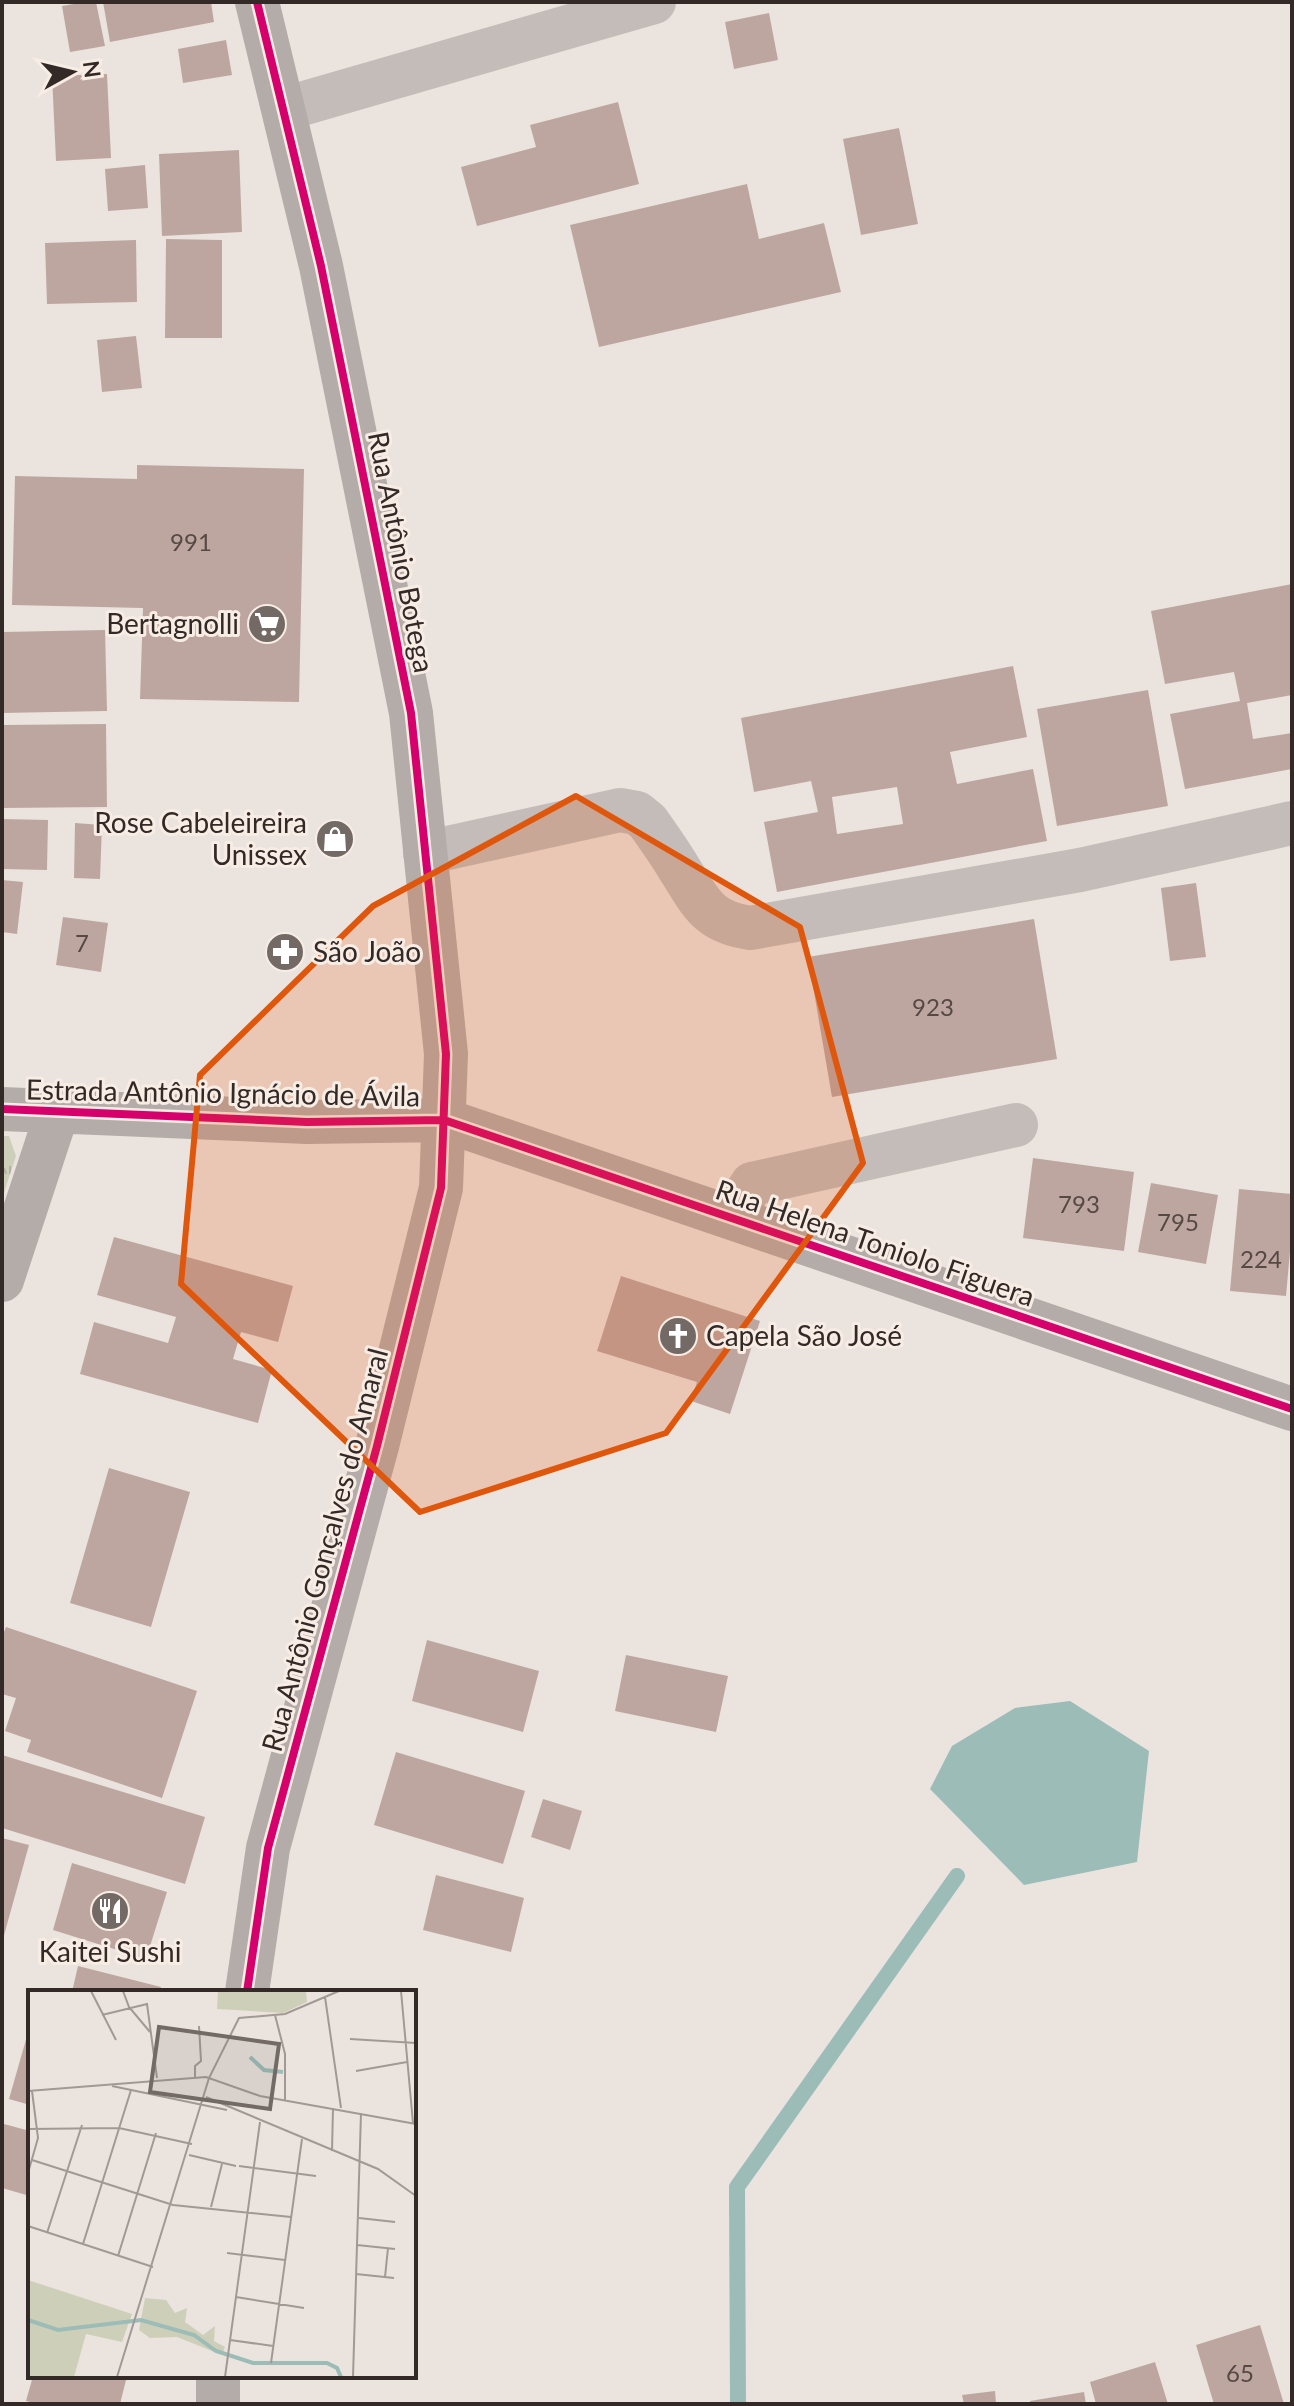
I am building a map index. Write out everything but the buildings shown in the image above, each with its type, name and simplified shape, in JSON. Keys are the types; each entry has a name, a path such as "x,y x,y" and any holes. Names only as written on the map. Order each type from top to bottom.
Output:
{"street":[{"name":"Rua Antônio Botega","path":"257,2 321,266 411,713 446,1054 444,1120"},
{"path":"284,109 654,2"},
{"path":"425,853 581,817 620,810 637,813 648,822 697,899 711,914 732,925 750,928 1080,870 1292,823"},
{"name":"Estrada Antônio Ignácio de Ávila","path":"2,1109 307,1122 444,1120"},
{"path":"2,1280 57,1113"},
{"name":"Rua Helena Toniolo Figuera","path":"444,1120 1292,1409"},
{"name":"Rua Antônio Gonçalves do Amaral","path":"247,1990 268,1848 377,1446 441,1188 444,1120"},
{"path":"732,1216 752,1184 1016,1125"},
{"path":"218,2378 218,2404"}],"highlighted area":[{"path":"576,796 800,927 863,1163 666,1433 420,1512 181,1284 200,1075 373,906"}],"green space":[{"path":"2,1136 9,1136 16,1156 2,1199"}],"water":[{"path":"1070,1701 1149,1751 1137,1862 1024,1885 930,1789 952,1746 1015,1708"}],"waterway":[{"path":"738,2404 737,2187 957,1876"}],"cycle path":[{"path":"247,1990 268,1848 377,1446 441,1188 446,1054 411,713 321,266 257,2"},
{"path":"2,1109 307,1122 444,1120 1292,1409"}],"place":[{"name":"Bertagnolli","path":"267,624"},
{"name":"Rose Cabeleireira Unissex","path":"335,839"},
{"name":"São João","path":"285,952"},
{"name":"Capela São José","path":"678,1336"},
{"name":"Kaitei Sushi","path":"110,1911"}]}
